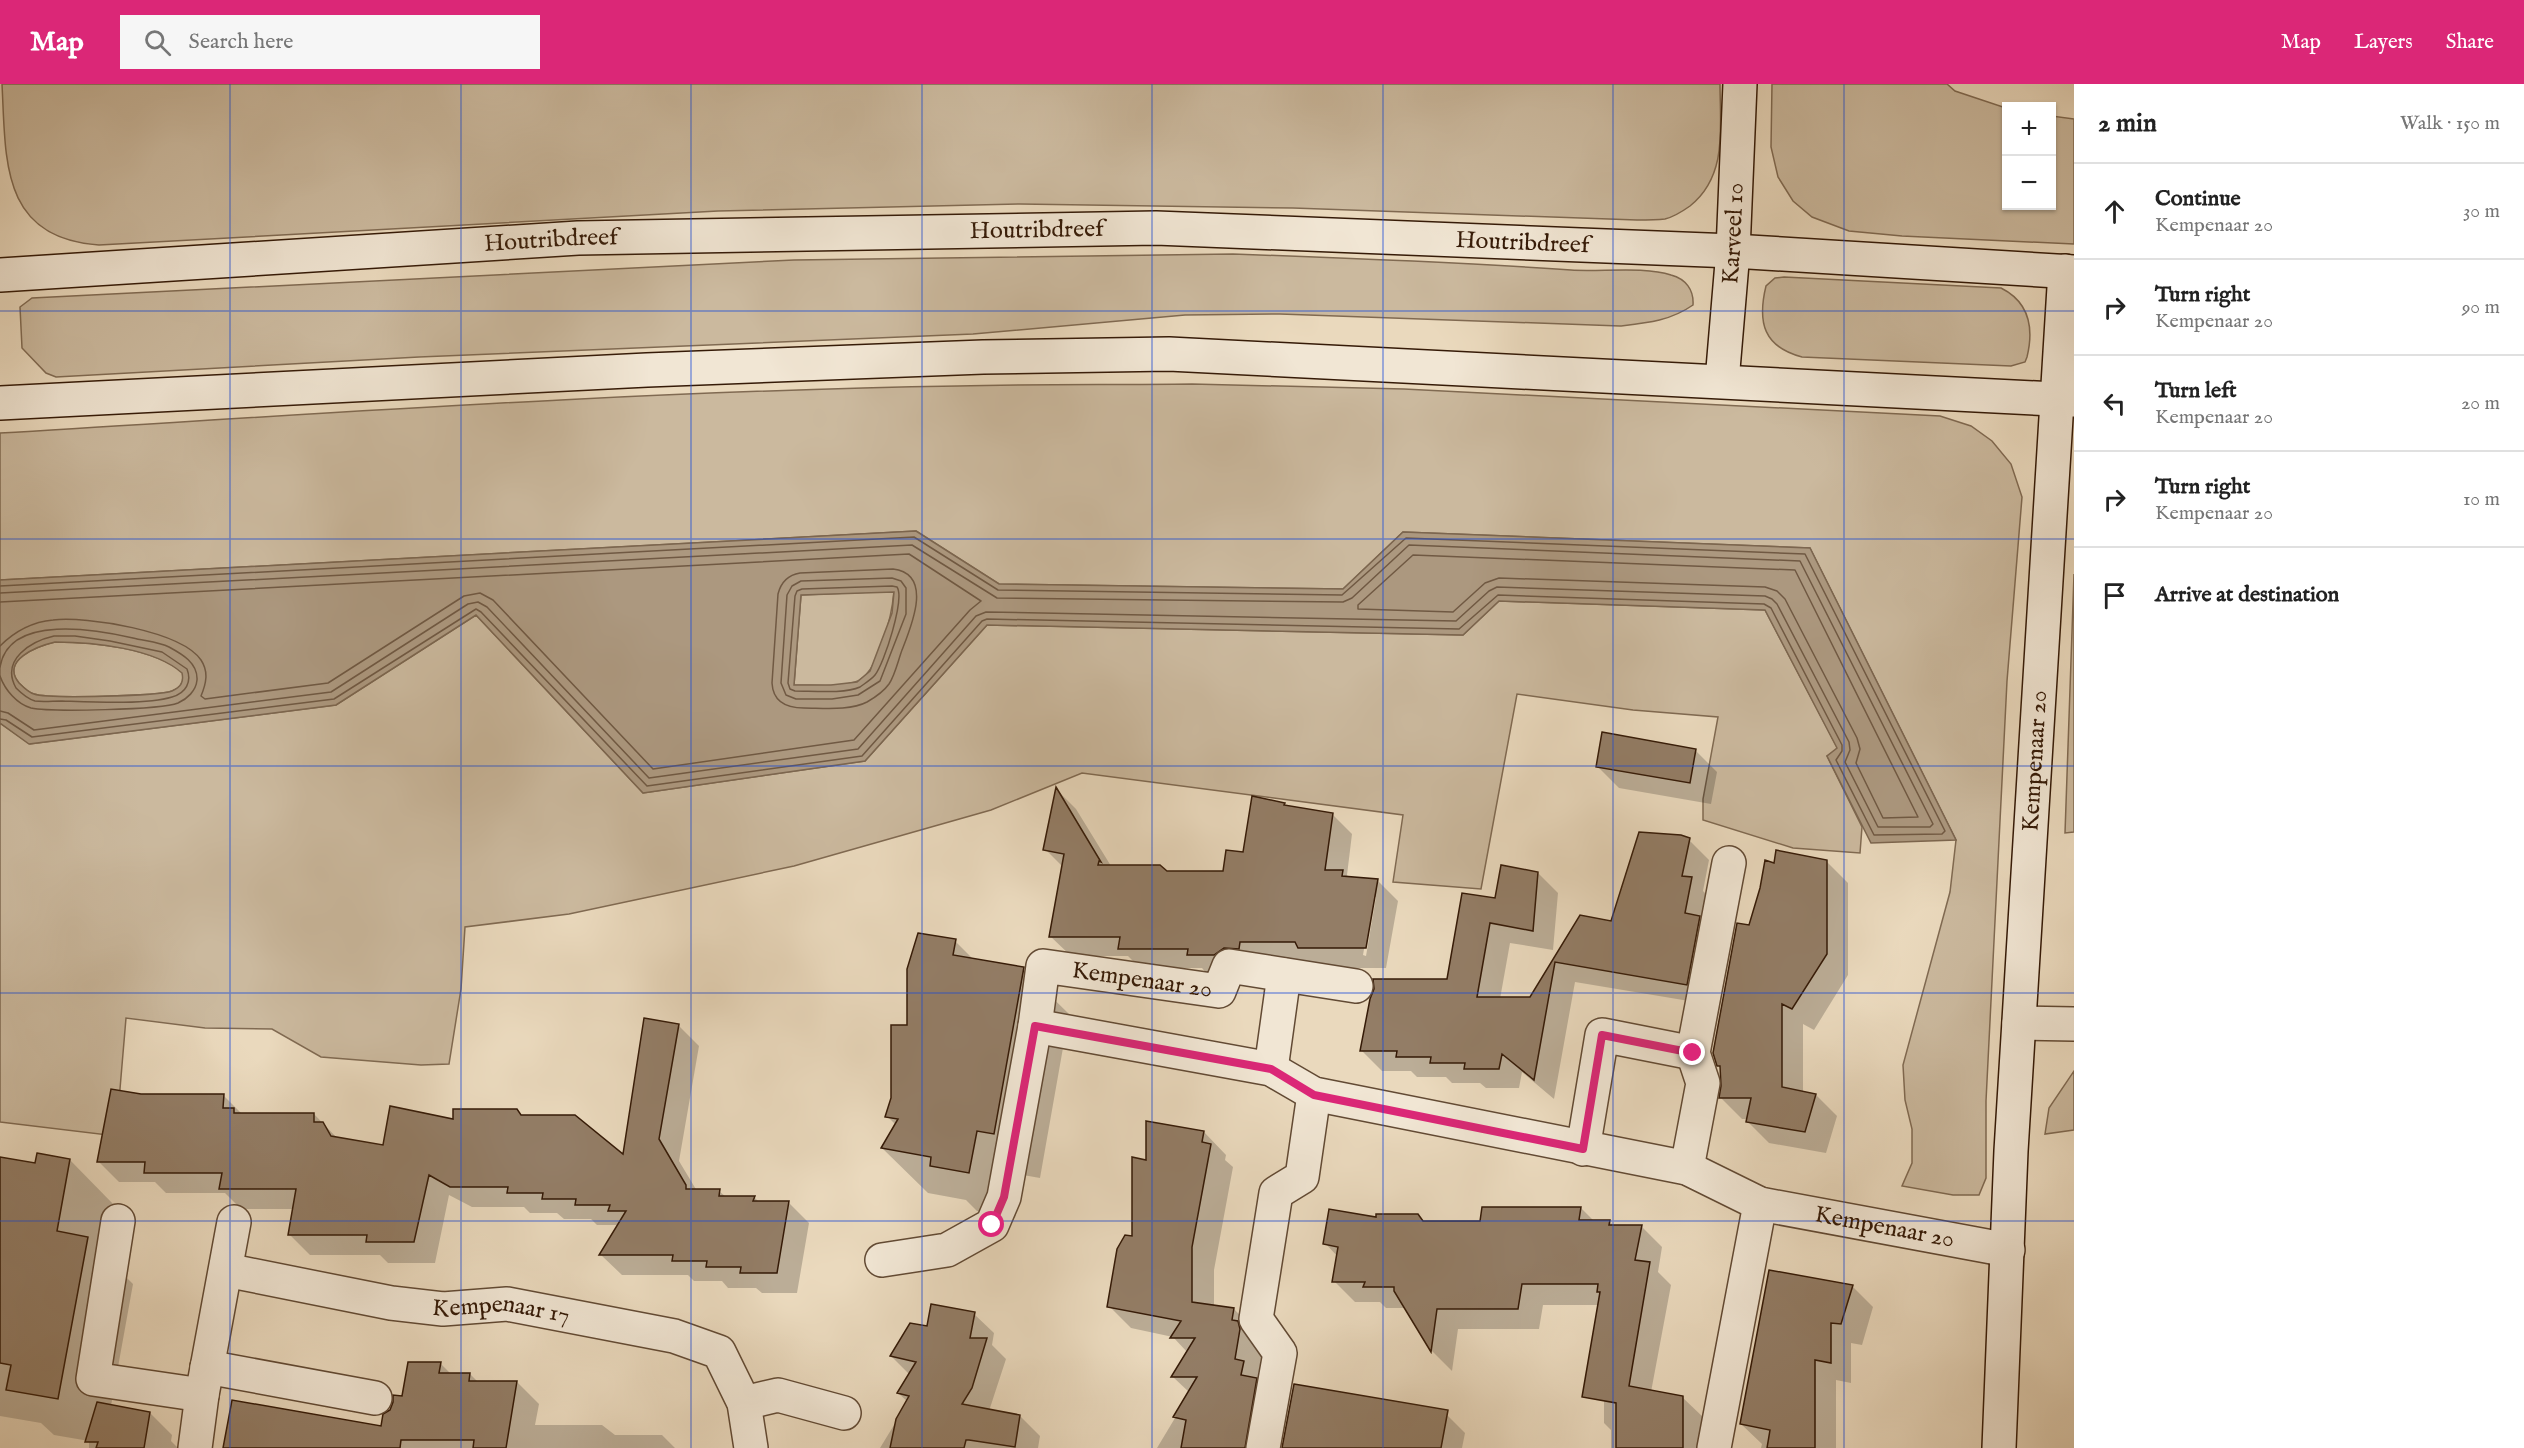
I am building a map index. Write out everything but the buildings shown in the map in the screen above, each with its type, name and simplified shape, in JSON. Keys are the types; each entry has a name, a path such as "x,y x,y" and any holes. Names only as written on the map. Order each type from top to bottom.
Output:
{"street":[{"name":"Karveel 10","path":"1722,381 1733,251 1740,84"},
{"name":"Houtribdreef","path":"0,275 578,238 1144,228 1733,251 2070,271"},
{"name":"Kempenaar 20","path":"1999,1448 2019,1023 2066,400 2070,271"},
{"path":"0,403 647,370 982,357 1169,354 2066,400"},
{"path":"1687,1168 1703,1083 1693,1053 1729,862"},
{"name":"Kempenaar 20","path":"882,1260 947,1250 992,1225 1004,1197 1035,1026 1043,966 1219,991 1229,966 1356,986"},
{"path":"1271,1069 1284,975"},
{"path":"2019,1023 2074,1024"},
{"name":"Kempenaar 20","path":"1035,1026 1271,1069 1314,1095 1687,1168 1760,1204 2008,1250"},
{"path":"1583,1149 1602,1035 1693,1053"},
{"path":"1263,1448 1280,1353 1256,1319 1276,1193 1302,1177 1314,1095"},
{"path":"1714,1448 1760,1204"},
{"path":"118,1221 93,1379 204,1381 375,1398"},
{"path":"195,1448 204,1381 234,1222"},
{"name":"Kempenaar 17","path":"226,1269 391,1303 443,1309 507,1304 674,1336 719,1352 744,1403 751,1448"},
{"path":"744,1403 778,1395 844,1413"}],"shaded area":[{"path":"2,84 1720,84 1721,134 1716,166 1702,194 1681,212 1658,220 1293,208 1020,204 718,211 99,245 67,239 43,228 26,211 15,190 8,166"},
{"path":"1772,84 1947,84 1955,91 2002,107 2002,210 2056,210 2056,117 2074,119 2074,244 1902,236 1849,231 1812,217 1793,201 1778,177 1771,147"},
{"path":"1233,254 1660,272 1685,282 1690,290 1693,305 1667,318 1620,326 1280,314 1185,315 973,334 419,357 56,377 46,373 22,348 20,307 32,298 794,260"},
{"path":"1775,278 2001,288 2018,301 2027,317 2030,336 2027,357 2025,362 2011,366 1802,357 1789,353 1779,347 1766,332 1762,311 1766,286"},
{"path":"1192,384 1404,389 1940,416 1971,426 1992,441 2011,464 2022,497 2007,681 1986,1101 1986,1178 1979,1195 1953,1195 1902,1186 1912,1163 1912,1129 1905,1100 1903,1065 1950,892 1956,840 1810,548 1403,532 1343,589 999,584 916,531 0,580 0,433 479,404 718,393 987,385"},
{"path":"2074,574 2074,832 2065,833"},
{"path":"894,591 883,642 871,668 863,677 855,682 840,685 794,685 801,595"},
{"path":"1499,601 1765,610 1838,749 1827,756 1862,827 1860,853 1793,848 1703,820 1703,799 1718,717 1633,710 1517,694 1481,889 1393,882 1403,815 1082,773 991,810 794,866 569,914 465,927 461,989 449,1064 421,1065 321,1057 272,1029 205,1028 126,1018 116,1136 0,1122 0,723 30,744 336,705 476,615 643,793 865,761 987,625 1463,635"},
{"path":"55,642 105,645 140,652 171,664 183,673 182,682 172,691 147,694 43,696 26,690 14,675 14,667 24,655"},
{"path":"2074,1071 2074,1130 2045,1134 2049,1108"}],"water":[{"path":"916,531 999,584 1343,589 1403,532 1810,548 1956,840 1871,843 1827,756 1837,748 1765,610 1499,601 1463,635 987,625 865,761 643,793 476,615 336,705 29,744 0,723 0,580","holes":["894,592 892,613 870,671 857,682 794,685 801,595","55,642 87,643 140,652 170,664 182,673 183,679 180,686 163,693 80,697 43,696 26,690 14,675 14,667 24,655"]}],"route":[{"path":"992,1225 1004,1197 1035,1026 1271,1069 1314,1095 1583,1149 1602,1035 1693,1053"}]}
